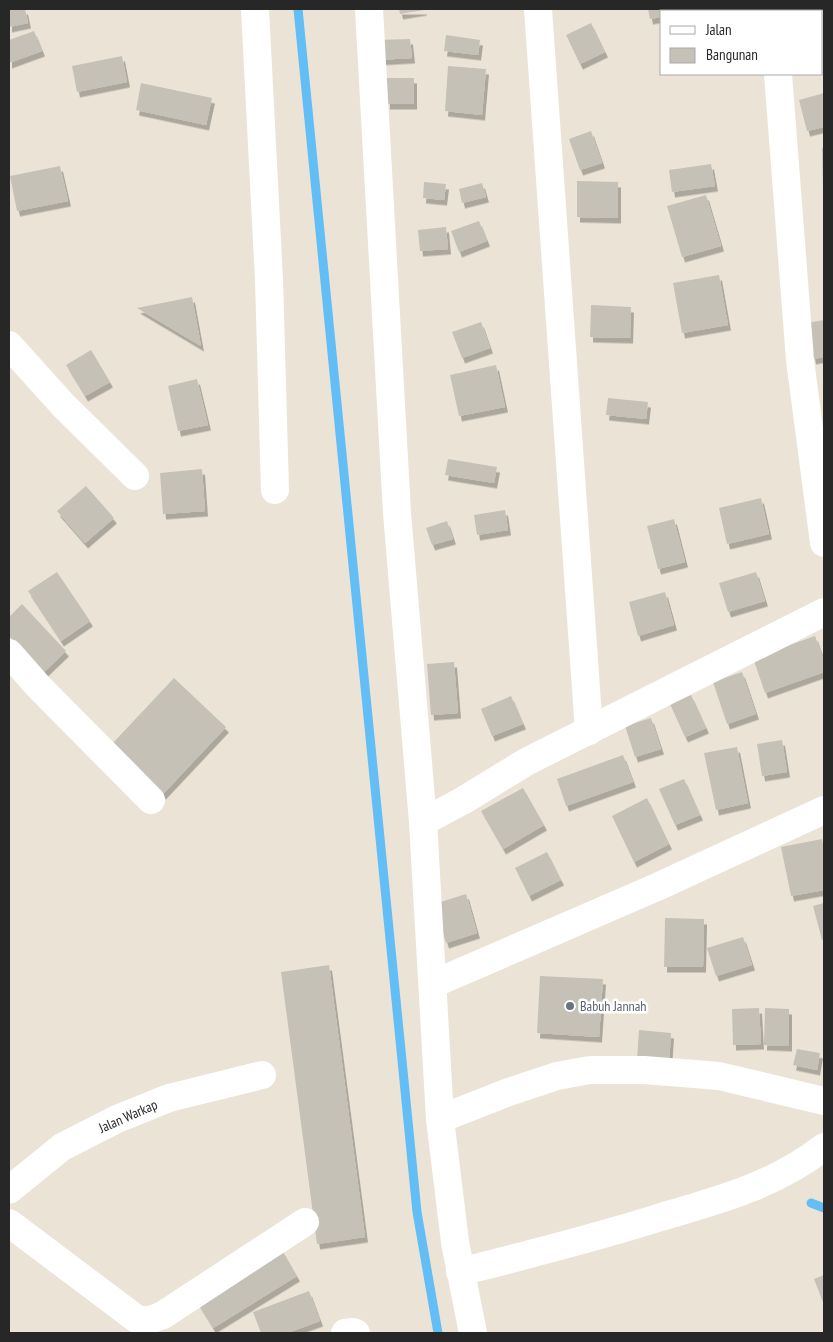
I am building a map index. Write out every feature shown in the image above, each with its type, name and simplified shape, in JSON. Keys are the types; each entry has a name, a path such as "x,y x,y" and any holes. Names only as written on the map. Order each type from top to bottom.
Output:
{"street":[{"path":"255,9 269,280 275,490"},
{"path":"369,9 396,513 423,822 434,984 440,1119 460,1272 473,1333"},
{"path":"538,9 589,731"},
{"path":"778,75 800,360 824,542"},
{"path":"9,345 64,406 135,476"},
{"path":"423,822 464,800 526,762 824,612"},
{"path":"9,653 39,687 151,800"},
{"path":"434,984 657,887 824,810"},
{"path":"440,1119 557,1076 590,1070 644,1070 719,1076 824,1101"},
{"name":"Jalan Warkap","path":"9,1190 62,1147 117,1119 169,1098 262,1075"},
{"path":"460,1272 597,1237 741,1193 806,1162 824,1147"},
{"path":"9,1223 138,1320 150,1320 162,1316 305,1222"},
{"path":"345,1333 356,1333"}],"building":[{"path":"9,9 25,9 28,23 9,27"},
{"path":"399,9 424,9 424,10 400,14"},
{"path":"648,9 690,9 660,10 660,17 650,19"},
{"path":"591,23 605,52 580,64 566,35"},
{"path":"34,31 42,51 9,63 9,40"},
{"path":"446,35 480,40 478,55 444,51"},
{"path":"410,39 412,58 377,60 376,40"},
{"path":"122,56 127,82 77,92 72,66"},
{"path":"448,66 486,69 482,115 445,111"},
{"path":"386,78 414,78 414,104 387,104"},
{"path":"141,83 212,98 206,125 136,110"},
{"path":"824,93 824,127 807,131 799,100"},
{"path":"591,131 602,163 580,170 569,139"},
{"path":"822,148 824,148 824,191 823,191"},
{"path":"711,164 715,186 672,192 669,170"},
{"path":"60,166 68,201 17,211 10,176"},
{"path":"577,181 618,182 618,218 577,217"},
{"path":"424,182 446,184 444,200 423,198"},
{"path":"482,183 486,197 462,203 459,189"},
{"path":"706,195 721,246 682,257 667,206"},
{"path":"479,221 487,241 459,252 451,231"},
{"path":"446,227 448,249 420,251 418,230"},
{"path":"719,275 728,325 682,333 673,283"},
{"path":"192,297 201,346 137,308"},
{"path":"591,305 631,307 630,338 590,337"},
{"path":"824,320 824,357 813,359 807,323"},
{"path":"481,322 490,348 462,358 452,332"},
{"path":"91,350 110,382 85,396 66,365"},
{"path":"496,365 505,407 459,416 450,375"},
{"path":"197,379 208,425 178,431 168,386"},
{"path":"608,398 648,402 646,419 606,415"},
{"path":"448,459 497,467 494,483 445,475"},
{"path":"202,469 205,511 163,514 160,473"},
{"path":"86,486 114,518 85,543 57,511"},
{"path":"761,498 769,534 727,544 719,508"},
{"path":"505,510 508,530 477,535 474,515"},
{"path":"674,519 685,562 658,569 647,526"},
{"path":"447,521 453,539 432,545 426,528"},
{"path":"57,572 90,621 61,641 28,591"},
{"path":"756,572 765,601 728,612 719,583"},
{"path":"665,592 674,625 638,636 629,602"},
{"path":"22,604 66,651 43,673 9,636 9,617"},
{"path":"815,636 824,661 824,672 765,693 753,658"},
{"path":"454,662 458,713 431,715 427,664"},
{"path":"742,672 756,714 727,724 713,682"},
{"path":"174,678 226,727 163,794 111,745"},
{"path":"691,695 706,728 685,737 670,704"},
{"path":"511,696 523,724 492,736 481,709"},
{"path":"651,718 661,749 635,757 625,726"},
{"path":"782,740 787,772 762,776 757,744"},
{"path":"737,747 748,803 716,810 704,753"},
{"path":"623,755 633,782 566,806 557,779"},
{"path":"684,779 700,815 675,825 659,789"},
{"path":"523,788 544,825 503,849 481,811"},
{"path":"647,798 669,844 634,862 612,816"},
{"path":"822,839 824,849 824,890 791,896 781,847"},
{"path":"547,852 561,880 529,896 515,868"},
{"path":"466,894 477,933 446,943 434,904"},
{"path":"824,903 824,939 822,940 813,906"},
{"path":"665,918 704,919 703,967 664,967"},
{"path":"743,937 752,965 716,976 707,948"},
{"path":"329,965 365,1237 317,1244 281,972"},
{"name":"Babuh Jannah","path":"540,976 603,979 599,1037 537,1033"},
{"path":"759,1008 761,1044 733,1045 732,1009"},
{"path":"765,1008 789,1009 789,1046 764,1045"},
{"path":"639,1030 671,1033 669,1063 637,1060"},
{"path":"797,1049 820,1053 817,1070 793,1065"},
{"path":"282,1250 297,1276 213,1328 197,1302"},
{"path":"824,1275 824,1305 814,1279"},
{"path":"309,1291 320,1321 287,1333 261,1333 253,1312"}],"waterway":[{"path":"298,9 417,1212 438,1333"},
{"path":"811,1203 824,1208"}],"place":[{"name":"Babuh Jannah","path":"570,1006"}]}
